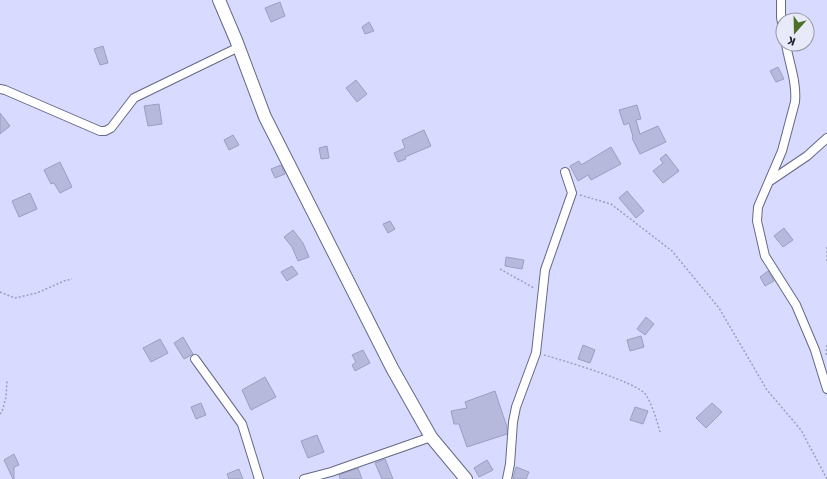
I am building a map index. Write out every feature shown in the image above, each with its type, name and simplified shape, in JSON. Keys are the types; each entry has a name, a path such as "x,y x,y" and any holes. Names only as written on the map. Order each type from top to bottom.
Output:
{"street":[{"path":"219,0 239,47 265,117 392,368 431,437 466,479"},
{"path":"780,12 781,0"},
{"path":"0,89 100,131 105,131 111,128 134,98 239,47"},
{"path":"788,52 794,81 795,102 782,151 758,207 757,214 759,237 765,256 796,305 815,350 827,389"},
{"path":"769,182 807,156 827,138"},
{"path":"507,479 516,407 536,353 546,270 572,193 566,172"},
{"path":"195,360 242,424 259,479"},
{"path":"304,479 331,472 431,437"}],"path":[{"path":"572,193 611,204 672,251 719,308 767,390 801,430 827,479"},
{"path":"827,247 827,263"},
{"path":"500,269 543,293"},
{"path":"0,292 15,298 37,293 72,279"},
{"path":"536,353 595,370 638,388 645,394 660,432"},
{"path":"0,414 2,412 6,397 6,382"}],"building":[{"path":"280,2 285,16 271,22 265,8"},
{"path":"369,22 374,31 365,34 362,27"},
{"path":"103,46 108,63 100,65 94,49"},
{"path":"778,67 784,79 776,82 770,71"},
{"path":"356,80 367,94 357,102 346,88"},
{"path":"159,104 162,124 148,126 144,106"},
{"path":"637,105 641,119 636,120 640,134 658,126 666,142 640,154 632,138 629,123 624,125 619,110"},
{"path":"0,113 10,126 0,134"},
{"path":"424,130 431,146 405,157 406,159 398,162 394,153 405,148 402,140"},
{"path":"233,135 239,145 229,150 224,140"},
{"path":"327,146 329,158 321,159 319,148"},
{"path":"611,147 621,164 591,180 588,175 578,181 570,166 579,161 581,165"},
{"path":"666,154 679,171 663,183 653,171 663,163 660,159"},
{"path":"60,162 72,187 60,193 54,183 51,184 44,170"},
{"path":"281,165 285,174 275,178 271,169"},
{"path":"627,191 644,211 636,218 619,198"},
{"path":"30,193 37,209 19,217 12,201"},
{"path":"390,221 395,229 388,233 383,224"},
{"path":"784,228 793,240 783,247 774,236"},
{"path":"293,230 303,243 309,257 298,261 292,247 284,237"},
{"path":"506,257 524,260 522,269 505,266"},
{"path":"292,266 298,274 287,281 281,272"},
{"path":"768,271 774,281 765,286 760,277"},
{"path":"646,317 654,324 645,335 637,329"},
{"path":"641,336 644,347 630,351 627,340"},
{"path":"183,337 193,354 184,359 174,343"},
{"path":"160,339 168,353 151,362 143,348"},
{"path":"583,345 595,350 590,363 578,359"},
{"path":"363,350 370,363 355,371 352,365 356,362 352,355"},
{"path":"265,377 276,397 251,410 242,390"},
{"path":"495,391 507,427 507,434 467,447 459,424 454,424 451,411 467,408 465,402"},
{"path":"201,403 206,415 196,419 191,407"},
{"path":"712,403 722,412 706,428 696,418"},
{"path":"635,407 648,411 643,424 630,420"},
{"path":"317,435 324,452 308,458 301,441"},
{"path":"14,454 19,465 14,467 13,479 4,460"},
{"path":"385,459 393,479 382,479 375,463"},
{"path":"487,460 493,470 479,477 474,468"},
{"path":"516,467 529,472 526,479 513,479"},
{"path":"358,468 362,479 340,479 339,475"},
{"path":"239,469 243,479 229,479 227,474"}]}
